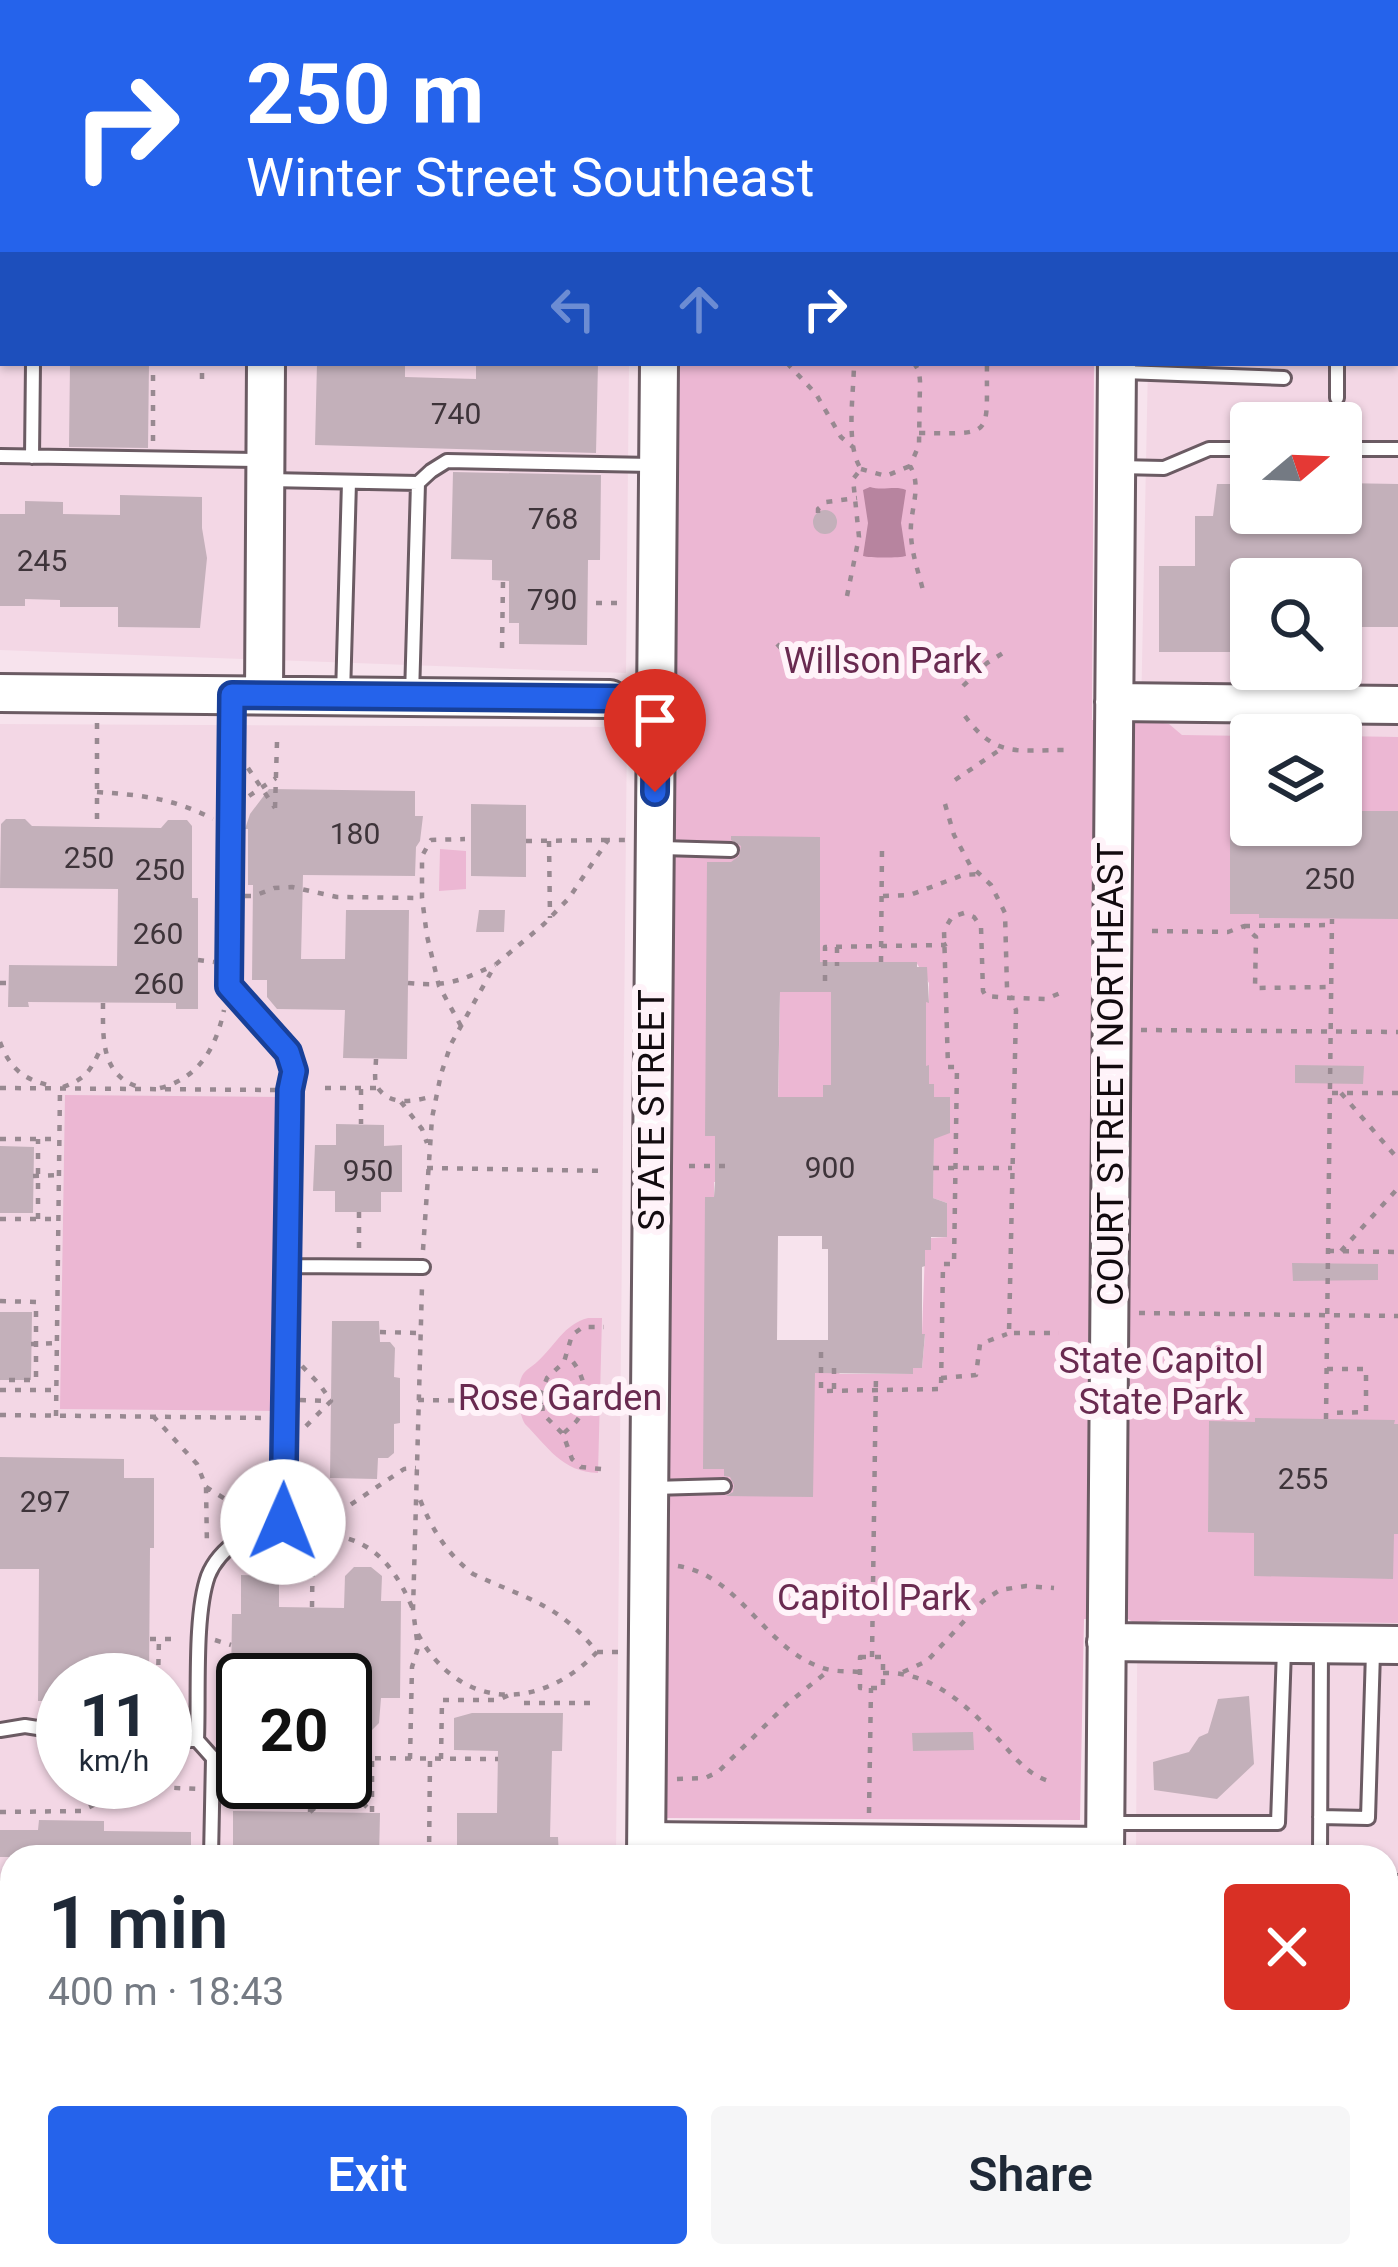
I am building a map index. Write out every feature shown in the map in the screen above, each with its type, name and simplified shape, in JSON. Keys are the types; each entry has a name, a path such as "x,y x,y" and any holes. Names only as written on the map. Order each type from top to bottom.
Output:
{"main road":[{"path":"248,695 266,470 266,366"},
{"name":"STATE STREET","path":"646,1845 659,366"},
{"name":"COURT STREET NORTHEAST","path":"1105,1840 1117,367"},
{"path":"0,693 610,699"},
{"path":"1114,702 1398,705"},
{"path":"1106,1642 1386,1644"}],"street":[{"path":"610,699 656,699"},
{"path":"936,1845 1105,1840"}],"lane":[{"path":"32,457 33,366"},
{"path":"1337,366 1337,398"},
{"path":"1117,367 1284,378"},
{"path":"1116,467 1164,468 1209,449 1230,449"},
{"path":"1362,449 1398,449"},
{"path":"0,457 153,459 349,482 418,483 447,461 658,465"},
{"path":"343,696 349,482"},
{"path":"412,697 418,483"},
{"path":"212,1845 213,1758 197,1740 201,1608 209,1574 227,1551 266,1524 283,1522 294,1071 288,1052 229,986 232,742 248,695"},
{"path":"654,844 731,850"},
{"path":"288,1266 423,1268"},
{"path":"649,1488 724,1486"},
{"path":"1105,1840 1278,1823 1285,1644"},
{"path":"1320,1845 1322,1644"},
{"path":"1320,1817 1368,1818 1386,1644"},
{"path":"0,1730 36,1728"},
{"path":"192,1740 197,1740"}],"path":[{"path":"153,366 153,459"},
{"path":"202,366 202,379"},
{"path":"790,366 854,448"},
{"path":"854,366 855,460 861,469 886,476 910,466 917,455 916,366"},
{"path":"920,433 980,430 987,417 988,366"},
{"path":"910,466 917,481 911,536 924,594"},
{"path":"847,596 859,537 853,479 861,469"},
{"path":"818,513 826,502 856,498"},
{"path":"502,648 503,581"},
{"path":"777,644 805,673"},
{"path":"963,686 1003,653"},
{"path":"97,693 97,826"},
{"path":"965,716 1001,749"},
{"path":"232,742 275,808 277,742"},
{"path":"955,780 1001,749 1064,750"},
{"path":"97,792 153,796 231,824"},
{"path":"945,804 970,865 992,885 1005,913 1006,988 1016,1010 1009,1333"},
{"path":"461,1026 439,986 427,936 422,856 431,840 465,839"},
{"path":"408,983 439,986 495,965 569,898 608,840"},
{"path":"549,841 550,918"},
{"path":"526,842 654,844"},
{"path":"881,962 882,848"},
{"path":"883,896 910,895 963,874 980,874"},
{"path":"230,896 254,896 292,886 337,897 422,898"},
{"path":"821,1352 821,1390 943,1392 943,1264 954,1264 956,1168 957,1067 948,1066 944,930 952,917 964,913 982,927 986,997 1046,999 1065,991"},
{"path":"1151,931 1228,932 1244,926 1332,922 1326,1416 1366,1412 1366,1369 1327,1370"},
{"path":"1244,926 1256,937 1255,988 1331,987"},
{"path":"825,981 825,947 947,944"},
{"path":"836,947 837,966"},
{"path":"410,1759 412,1667 418,1648 413,1610 416,1468 429,1148 436,1094 451,1044 495,965"},
{"path":"0,983 9,983"},
{"path":"103,1003 103,1046 120,1078 154,1090 198,1069 220,1028 229,986"},
{"path":"1112,1029 1398,1032"},
{"path":"0,1042 5,1057 28,1081 60,1088 80,1081 103,1046"},
{"path":"376,1059 375,1084 401,1102 422,1129 429,1148"},
{"path":"0,1088 290,1090"},
{"path":"56,1416 60,1088"},
{"path":"325,1088 378,1088"},
{"path":"361,1088 362,1124"},
{"path":"1330,1093 1398,1093"},
{"path":"1341,1093 1398,1159"},
{"path":"401,1102 436,1094"},
{"path":"0,1139 59,1139"},
{"path":"38,1139 38,1219"},
{"path":"689,1166 726,1166"},
{"path":"427,1168 607,1171"},
{"path":"933,1168 1012,1168"},
{"path":"36,1176 59,1175"},
{"path":"1341,1251 1398,1188"},
{"path":"359,1212 359,1266"},
{"path":"0,1220 59,1219"},
{"path":"1328,1251 1398,1252"},
{"path":"0,1301 36,1302 36,1380 0,1380"},
{"path":"1109,1313 1398,1316"},
{"path":"602,1469 581,1467 572,1459 563,1434 543,1414 541,1402 544,1384 567,1355 577,1330 604,1327"},
{"path":"380,1332 420,1333"},
{"path":"941,1378 973,1377 978,1371 980,1344 1009,1333 1059,1333"},
{"path":"34,1344 57,1343"},
{"path":"563,1434 578,1419 584,1402 580,1372 567,1355"},
{"path":"286,1359 299,1364 331,1401"},
{"path":"834,1368 834,1390"},
{"path":"872,1657 876,1374"},
{"path":"0,1390 57,1390"},
{"path":"418,1400 486,1401 497,1395 507,1402"},
{"path":"304,1400 331,1401"},
{"path":"284,1438 298,1434 331,1401"},
{"path":"486,1401 496,1407 507,1402 603,1402"},
{"path":"0,1415 255,1417"},
{"path":"153,1416 196,1464 206,1487 209,1574"},
{"path":"312,1607 313,1534 404,1469 416,1468"},
{"path":"206,1487 266,1524"},
{"path":"417,1492 437,1535 462,1566 554,1609 597,1652 566,1679 524,1699"},
{"path":"313,1534 339,1534 380,1556 393,1570 413,1610"},
{"path":"648,1564 684,1566 707,1575 807,1662 828,1671 860,1672"},
{"path":"883,1673 903,1672 927,1661 983,1600 1000,1590 1054,1588"},
{"path":"414,1627 428,1653 460,1681 524,1699 597,1703"},
{"path":"159,1640 159,1653"},
{"path":"860,1657 872,1657 883,1657 883,1688 860,1688 860,1657"},
{"path":"647,1779 705,1778 718,1772 828,1671"},
{"path":"903,1672 946,1692 1026,1769 1052,1782"},
{"path":"868,1845 872,1688"},
{"path":"441,1759 442,1700 498,1700 509,1695"},
{"path":"524,1699 524,1713"},
{"path":"372,1759 498,1759"},
{"path":"429,1845 430,1759"},
{"path":"192,1788 216,1790"},
{"path":"0,1812 85,1809"}],"shaded area":[{"path":"0,366 629,366 626,673 0,650"},
{"path":"1148,366 1398,366 1398,1015 1135,1016"},
{"path":"863,490 906,490 901,523 906,556 863,556 868,523"},
{"path":"0,724 627,727 616,1845 0,1845"},
{"path":"1139,1331 1398,1335 1398,1845 1136,1845"}],"green space":[{"name":"State Capitol State Park","path":"676,366 1094,366 1092,720 1158,722 1182,735 1230,736 1230,846 1362,846 1362,736 1398,737 1398,1623 1162,1620 1140,1627 1128,1619 1084,1619 1080,1820 661,1818","holes":["732,958 843,966 844,962 916,962 929,983 926,1066 929,1084 934,1085 933,1198 947,1203 947,1237 931,1238 931,1249 925,1250 922,1368 913,1368 912,1374 840,1374 815,1352 705,1357 705,1198 714,1197 714,1182 726,1182 715,1136 705,1136"]},
{"path":"440,849 466,851 466,889 439,891"},
{"path":"780,992 831,992 831,1085 823,1085 823,1097 808,1097 808,1104 778,1104"},
{"path":"65,1095 284,1097 276,1411 60,1409"},
{"name":"Rose Garden","path":"588,1318 602,1318 598,1473 585,1472 557,1457 525,1424 519,1400 524,1374 566,1330"}],"building":[{"path":"70,366 149,366 148,448 69,447"},
{"path":"317,366 405,366 405,377 476,379 476,366 598,366 596,453 315,445"},
{"path":"453,472 601,475 600,560 588,560 587,645 519,644 519,623 509,623 509,581 492,580 492,560 451,559"},
{"path":"1362,483 1398,484 1398,627 1362,627 1362,558 1230,558 1230,652 1159,652 1159,566 1195,566 1195,516 1213,516 1217,484 1230,484 1230,534 1362,534"},
{"path":"120,495 202,497 207,558 200,628 118,627 118,607 60,607 60,600 25,599 25,606 0,606 0,514 25,514 25,501 63,502 63,514 120,515"},
{"path":"825,510 834,513 834,531 825,534 816,531 813,522 816,513"},
{"path":"269,789 415,791 415,816 423,816 415,876 303,875 301,959 345,959 346,910 409,910 407,1059 343,1058 345,1010 277,1009 267,997 267,980 252,980 253,885 248,885 245,829"},
{"path":"471,804 526,805 526,877 471,876"},
{"path":"1362,811 1398,811 1398,919 1230,914 1230,846 1362,846"},
{"path":"6,819 25,819 32,826 161,828 168,820 187,820 192,826 192,898 198,898 198,1009 176,1009 176,1003 28,1002 29,1007 8,1007 9,965 117,966 118,889 0,888 1,824"},
{"path":"731,836 820,837 820,962 917,962 917,967 927,967 929,1084 934,1084 934,1097 950,1097 950,1133 934,1139 933,1198 947,1203 947,1237 931,1237 931,1250 925,1250 922,1368 913,1368 913,1374 815,1373 813,1497 726,1496 734,1485 724,1476 724,1469 703,1469 705,1197 714,1197 715,1182 715,1136 705,1136 707,862 731,862 739,856 741,846","holes":["780,992 831,992 831,1085 823,1085 823,1097 778,1097","778,1236 822,1236 822,1249 828,1249 828,1340 777,1340"]},
{"path":"479,910 505,910 504,932 476,932"},
{"path":"1295,1065 1364,1066 1363,1084 1295,1083"},
{"path":"336,1124 384,1125 384,1146 402,1145 402,1192 381,1192 381,1212 335,1212 335,1191 313,1191 315,1145 336,1145"},
{"path":"0,1146 34,1147 33,1213 0,1213"},
{"path":"1292,1263 1378,1264 1378,1280 1293,1281"},
{"path":"0,1312 32,1312 31,1380 0,1380"},
{"path":"332,1321 379,1321 380,1342 390,1342 395,1348 400,1423 394,1424 394,1453 378,1458 377,1479 330,1478"},
{"path":"1255,1418 1395,1420 1398,1534 1394,1534 1393,1579 1254,1576 1254,1533 1208,1532 1209,1421 1255,1422"},
{"path":"0,1457 124,1459 124,1478 154,1478 149,1653 38,1653 39,1569 0,1569"},
{"path":"354,1567 371,1567 382,1576 381,1601 401,1601 400,1698 381,1698 379,1723 372,1730 372,1653 231,1653 232,1614 241,1614 241,1575 279,1576 279,1607 344,1608 345,1576"},
{"path":"1249,1696 1254,1764 1217,1799 1154,1790 1153,1762 1189,1752 1208,1733 1218,1699"},
{"path":"472,1713 563,1713 562,1751 552,1751 550,1837 558,1837 558,1845 457,1845 457,1813 497,1813 498,1751 454,1750 454,1718"},
{"path":"973,1732 974,1750 913,1751 912,1733"},
{"path":"233,1811 380,1813 379,1845 233,1845"},
{"path":"39,1820 104,1821 104,1831 191,1832 191,1845 0,1845 0,1830 38,1830"}],"route":[{"path":"283,1522 294,1071 288,1052 229,986 232,695 656,699 655,792"}],"park label":[{"name":"Willson Park","path":"883,661"},
{"name":"Capitol Park","path":"874,1598"}]}
